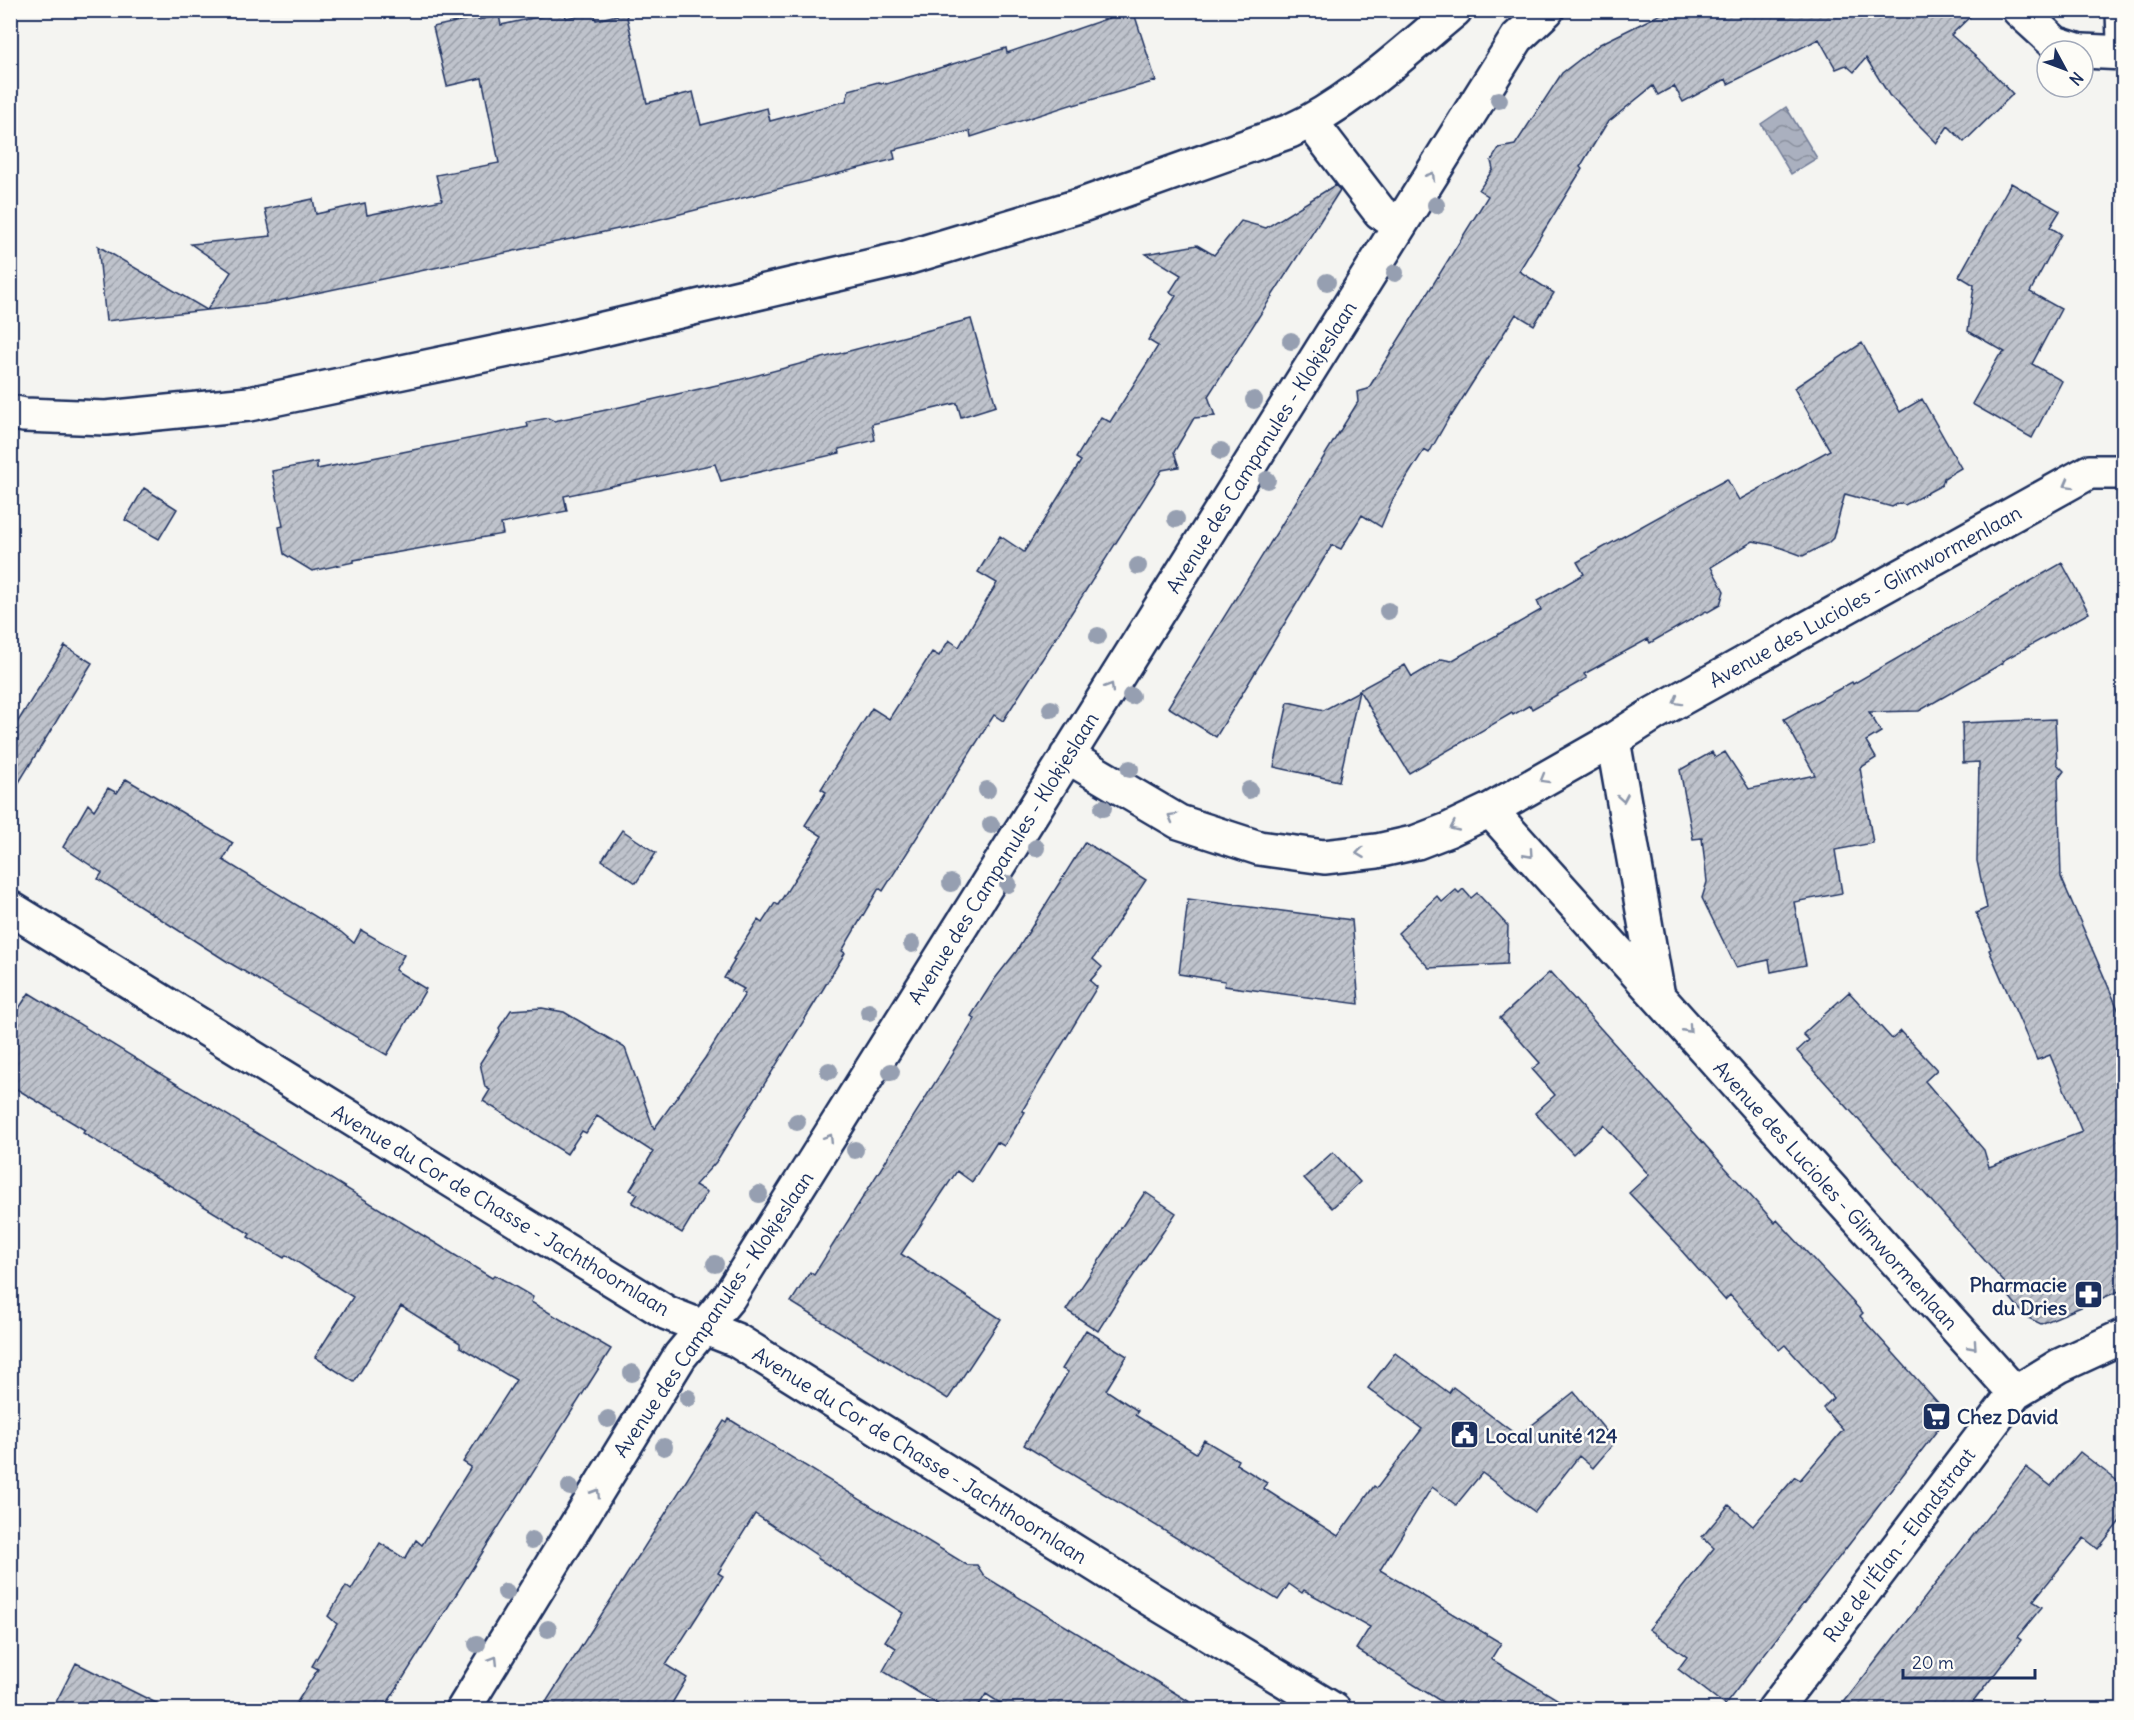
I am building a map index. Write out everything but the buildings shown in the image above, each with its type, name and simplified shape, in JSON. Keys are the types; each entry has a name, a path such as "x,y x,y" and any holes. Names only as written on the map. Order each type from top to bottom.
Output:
{"street":[{"path":"10,412 24,415 106,418 249,404 556,340 906,258 1082,206 1311,122 1358,89 1455,10"},
{"name":"Avenue des Campanules - Klokjeslaan","path":"463,1710 680,1356 729,1297 1517,38 1547,10"},
{"path":"2019,10 2051,39"},
{"path":"2123,10 2124,42"},
{"path":"2095,52 2124,53"},
{"path":"1311,122 1380,212 1400,225"},
{"name":"Avenue des Lucioles - Glimwormenlaan","path":"2015,1393 1490,810 1665,708 2089,472 2124,472"},
{"path":"1613,740 1658,996"},
{"path":"1067,756 1179,822 1259,848 1313,856 1324,857 1377,851 1418,842 1490,810"},
{"name":"Avenue du Cor de Chasse - Jachthoornlaan","path":"10,908 667,1313 736,1340 1141,1593 1334,1710"},
{"name":"Rue de l'Élan - Elandstraat","path":"1774,1710 2015,1393 2059,1366 2124,1336"}],"water":[{"path":"1786,107 1817,158 1791,174 1761,124"}],"place":[{"name":"Pharmacie du Dries","path":"2088,1295"},
{"name":"Chez David","path":"1936,1416"},
{"name":"Local unité 124","path":"1464,1435"}]}
